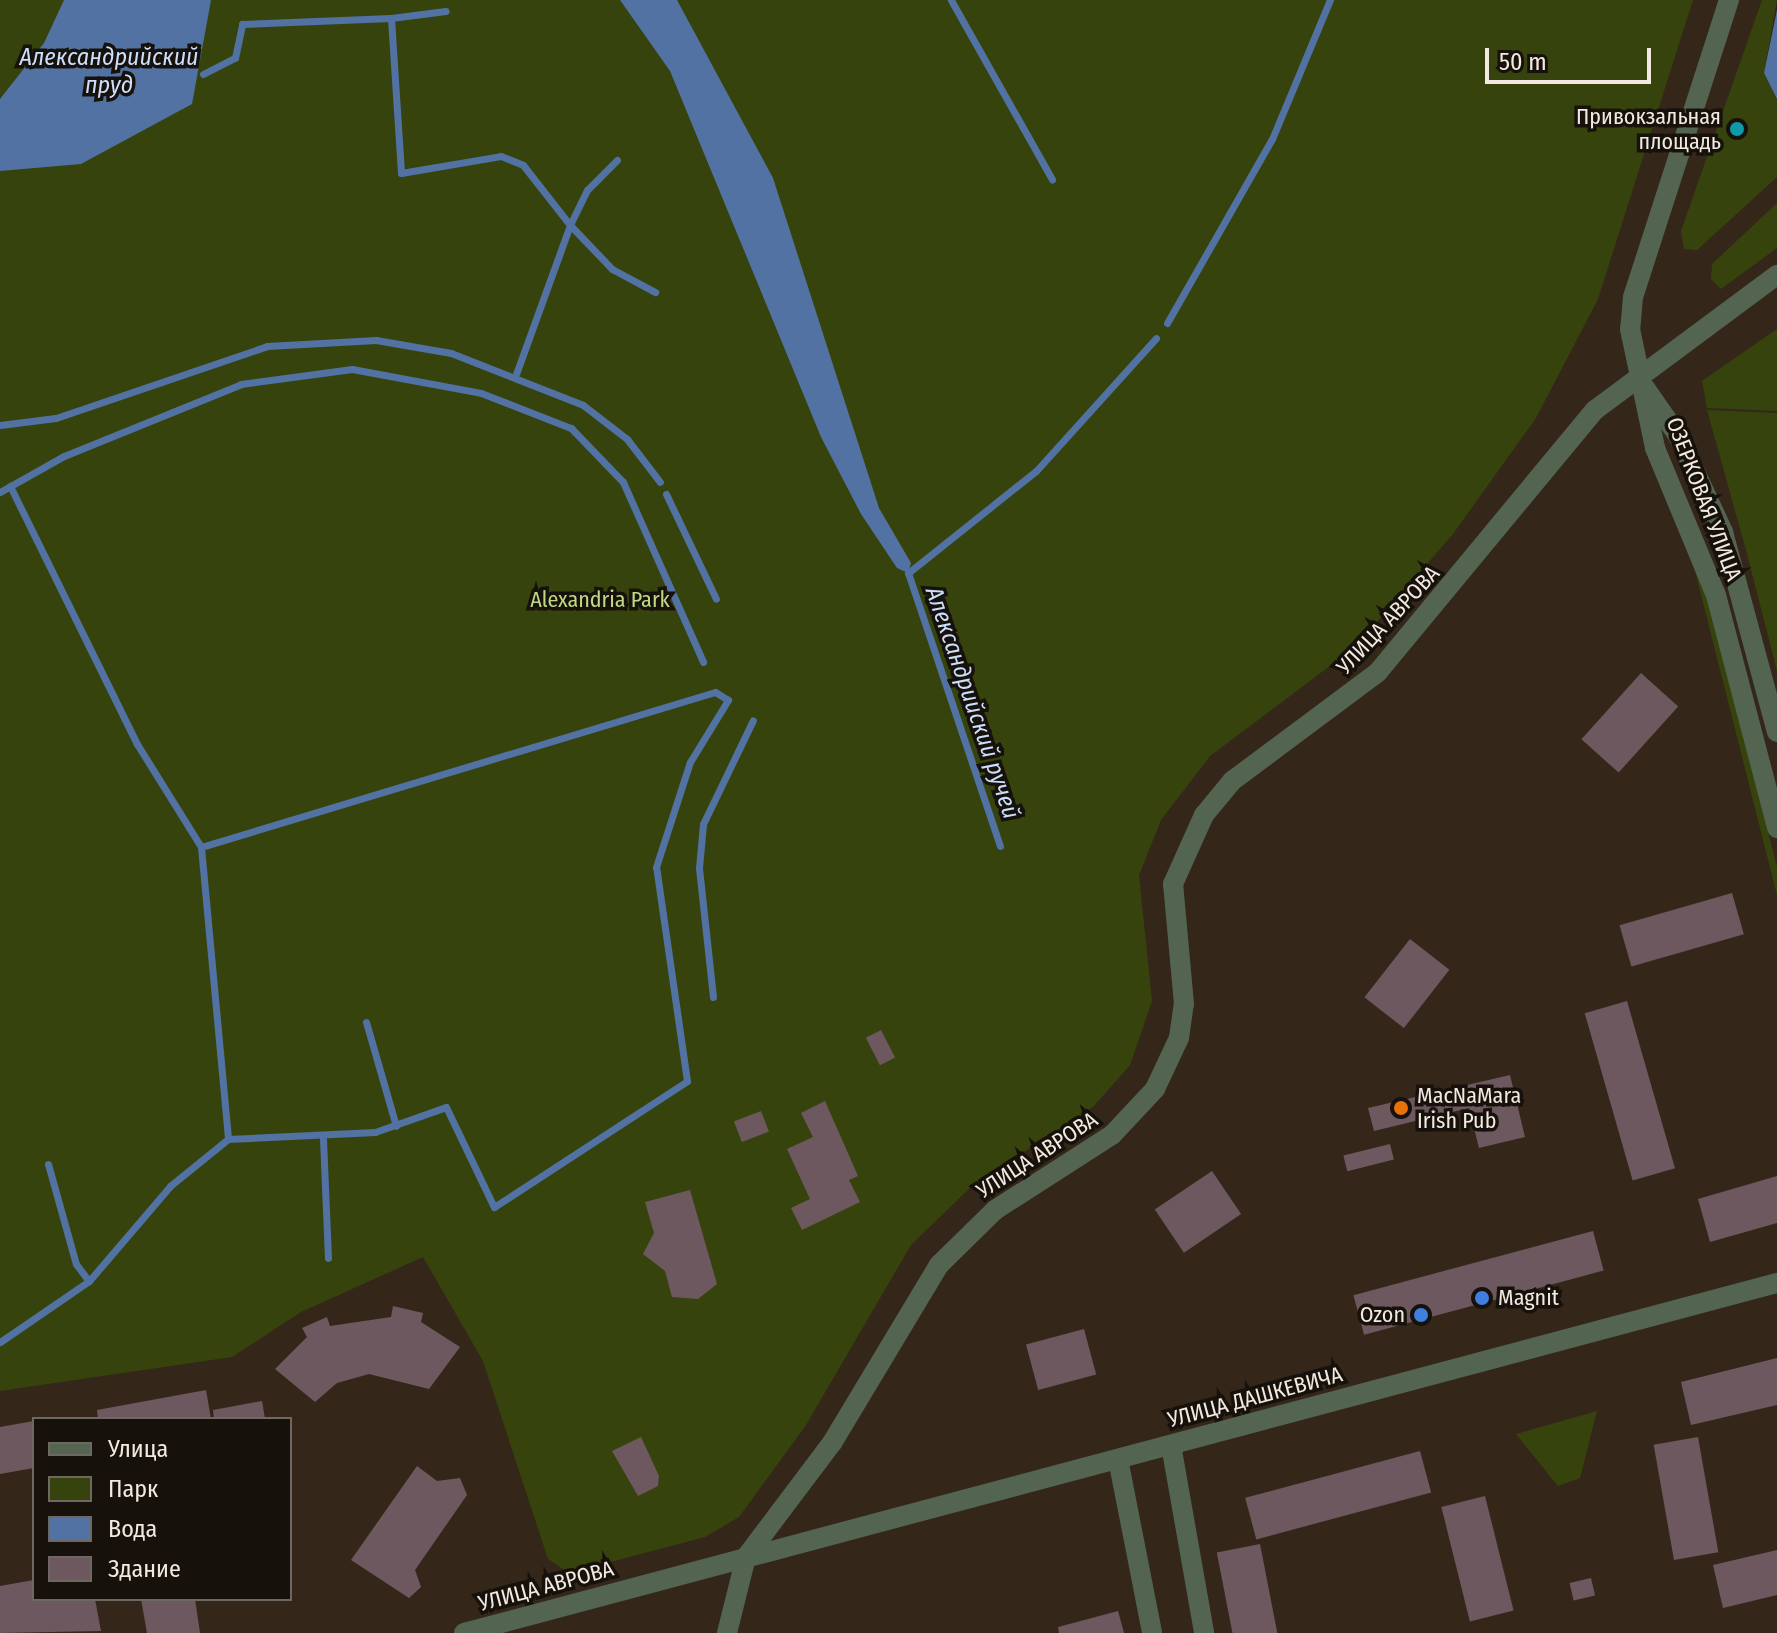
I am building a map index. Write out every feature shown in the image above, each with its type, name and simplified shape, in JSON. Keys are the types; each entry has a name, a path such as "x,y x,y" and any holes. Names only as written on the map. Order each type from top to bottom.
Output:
{"street":[{"path":"1636,375 1633,297 1729,0"},
{"name":"УЛИЦА АВРОВА","path":"464,1633 746,1557 812,1474 951,1250 995,1210 1112,1135 1155,1089 1179,1038 1184,1004 1173,884 1204,815 1232,781 1378,672 1562,444 1636,375 1777,275"},
{"name":"ОЗЕРКОВАЯ УЛИЦА","path":"1636,375 1679,437 1723,532 1777,732"},
{"name":"ОЗЕРКОВАЯ УЛИЦА","path":"1636,375 1655,448 1716,595 1777,828"},
{"name":"УЛИЦА ДАШКЕВИЧА","path":"746,1557 1777,1283"},
{"path":"1171,1445 1204,1633"},
{"path":"1118,1459 1152,1633"},
{"path":"727,1633 746,1557"}],"green space":[{"name":"Alexandria Park","path":"0,0 1693,0 1598,299 1536,418 1453,534 1355,647 1210,756 1161,820 1139,875 1152,1001 1130,1065 1093,1107 973,1185 911,1245 806,1425 739,1517 705,1537 569,1573 548,1559 483,1361 423,1257 301,1312 232,1357 0,1391"},
{"path":"1762,0 1777,0 1764,73 1777,99 1777,177 1697,250 1684,249 1681,231"},
{"path":"1777,203 1777,248 1721,289 1711,279 1712,264"},
{"path":"1777,329 1777,411 1707,408 1702,381"},
{"path":"1707,410 1777,413 1777,671 1746,550"},
{"path":"1699,562 1777,867 1777,895 1693,563"},
{"path":"1597,1411 1580,1478 1558,1486 1516,1434"}],"water":[{"name":"Александрийский пруд","path":"64,0 211,0 192,104 81,164 0,171 0,99 44,43"},
{"path":"620,0 677,0 773,178 879,508 911,563 908,573 897,568 861,514 821,437 670,71"},
{"path":"1777,10 1777,99 1764,73"}],"building":[{"path":"1641,673 1678,706 1619,773 1581,739"},
{"path":"1732,893 1744,934 1631,967 1620,925"},
{"path":"1410,939 1449,970 1404,1028 1364,997"},
{"path":"1627,1001 1675,1168 1633,1180 1585,1013"},
{"path":"881,1030 895,1058 880,1065 866,1038"},
{"path":"1510,1075 1525,1137 1479,1148 1469,1108 1374,1131 1368,1108"},
{"path":"825,1101 858,1176 849,1180 860,1202 802,1230 791,1208 810,1199 787,1149 813,1137 801,1113"},
{"path":"761,1111 769,1132 742,1142 734,1121"},
{"path":"1390,1144 1394,1160 1347,1171 1343,1156"},
{"path":"1212,1171 1241,1214 1184,1253 1155,1210"},
{"path":"1777,1176 1777,1223 1710,1242 1698,1199"},
{"path":"690,1190 717,1284 698,1299 672,1297 665,1271 643,1254 654,1233 645,1202"},
{"path":"1593,1231 1604,1271 1364,1335 1353,1295"},
{"path":"393,1306 423,1313 421,1322 460,1347 429,1389 369,1374 337,1383 315,1402 275,1369 307,1337 302,1328 327,1317 330,1326 391,1317"},
{"path":"1084,1329 1096,1374 1038,1390 1026,1345"},
{"path":"1777,1358 1777,1405 1691,1425 1681,1382"},
{"path":"206,1390 211,1417 98,1417 97,1410"},
{"path":"262,1401 265,1417 214,1417 213,1410"},
{"path":"32,1421 32,1468 0,1474 0,1427"},
{"path":"641,1437 659,1476 658,1486 638,1496 612,1451"},
{"path":"1698,1437 1718,1552 1674,1560 1654,1445"},
{"path":"1420,1451 1431,1493 1256,1539 1245,1498"},
{"path":"417,1466 437,1481 460,1478 467,1495 415,1570 421,1587 409,1598 351,1560"},
{"path":"1485,1496 1514,1610 1470,1621 1441,1507"},
{"path":"1260,1544 1277,1633 1232,1633 1217,1552"},
{"path":"1777,1550 1777,1595 1723,1608 1713,1565"},
{"path":"1591,1578 1595,1596 1574,1600 1570,1583"},
{"path":"32,1580 32,1601 95,1601 101,1631 0,1633 0,1586"},
{"path":"141,1601 195,1601 200,1633 147,1633"},
{"path":"1118,1611 1124,1633 1059,1633 1058,1627"}],"waterway":[{"path":"951,0 1052,179"},
{"path":"1167,323 1272,139 1330,0"},
{"path":"391,18 446,11"},
{"path":"203,74 235,58 242,24 391,18 401,173 501,156 523,165 570,225 516,374"},
{"path":"617,160 587,190 570,225 612,269 655,292"},
{"name":"Александрийский ручей","path":"1000,846 908,573 1036,471 1156,338"},
{"path":"0,425 56,418 267,346 376,340 451,353 583,405 627,439 660,482"},
{"path":"0,492 64,456 241,384 352,369 481,393 571,428 623,482 703,662"},
{"path":"10,486 137,744 201,847 228,1139"},
{"path":"666,494 716,599"},
{"path":"48,1164 76,1264 89,1281 170,1186 228,1139 375,1132 446,1107 494,1207 687,1081 656,867 690,762 728,700 715,692 201,847"},
{"path":"713,997 699,868 703,824 753,720"},
{"path":"366,1022 396,1126"},
{"path":"323,1139 328,1258"},
{"path":"0,1342 89,1281"}],"place":[{"name":"Привокзальная площадь","path":"1737,129"},
{"name":"MacNaMara Irish Pub","path":"1401,1108"},
{"name":"Magnit","path":"1482,1298"},
{"name":"Ozon","path":"1421,1315"}]}
